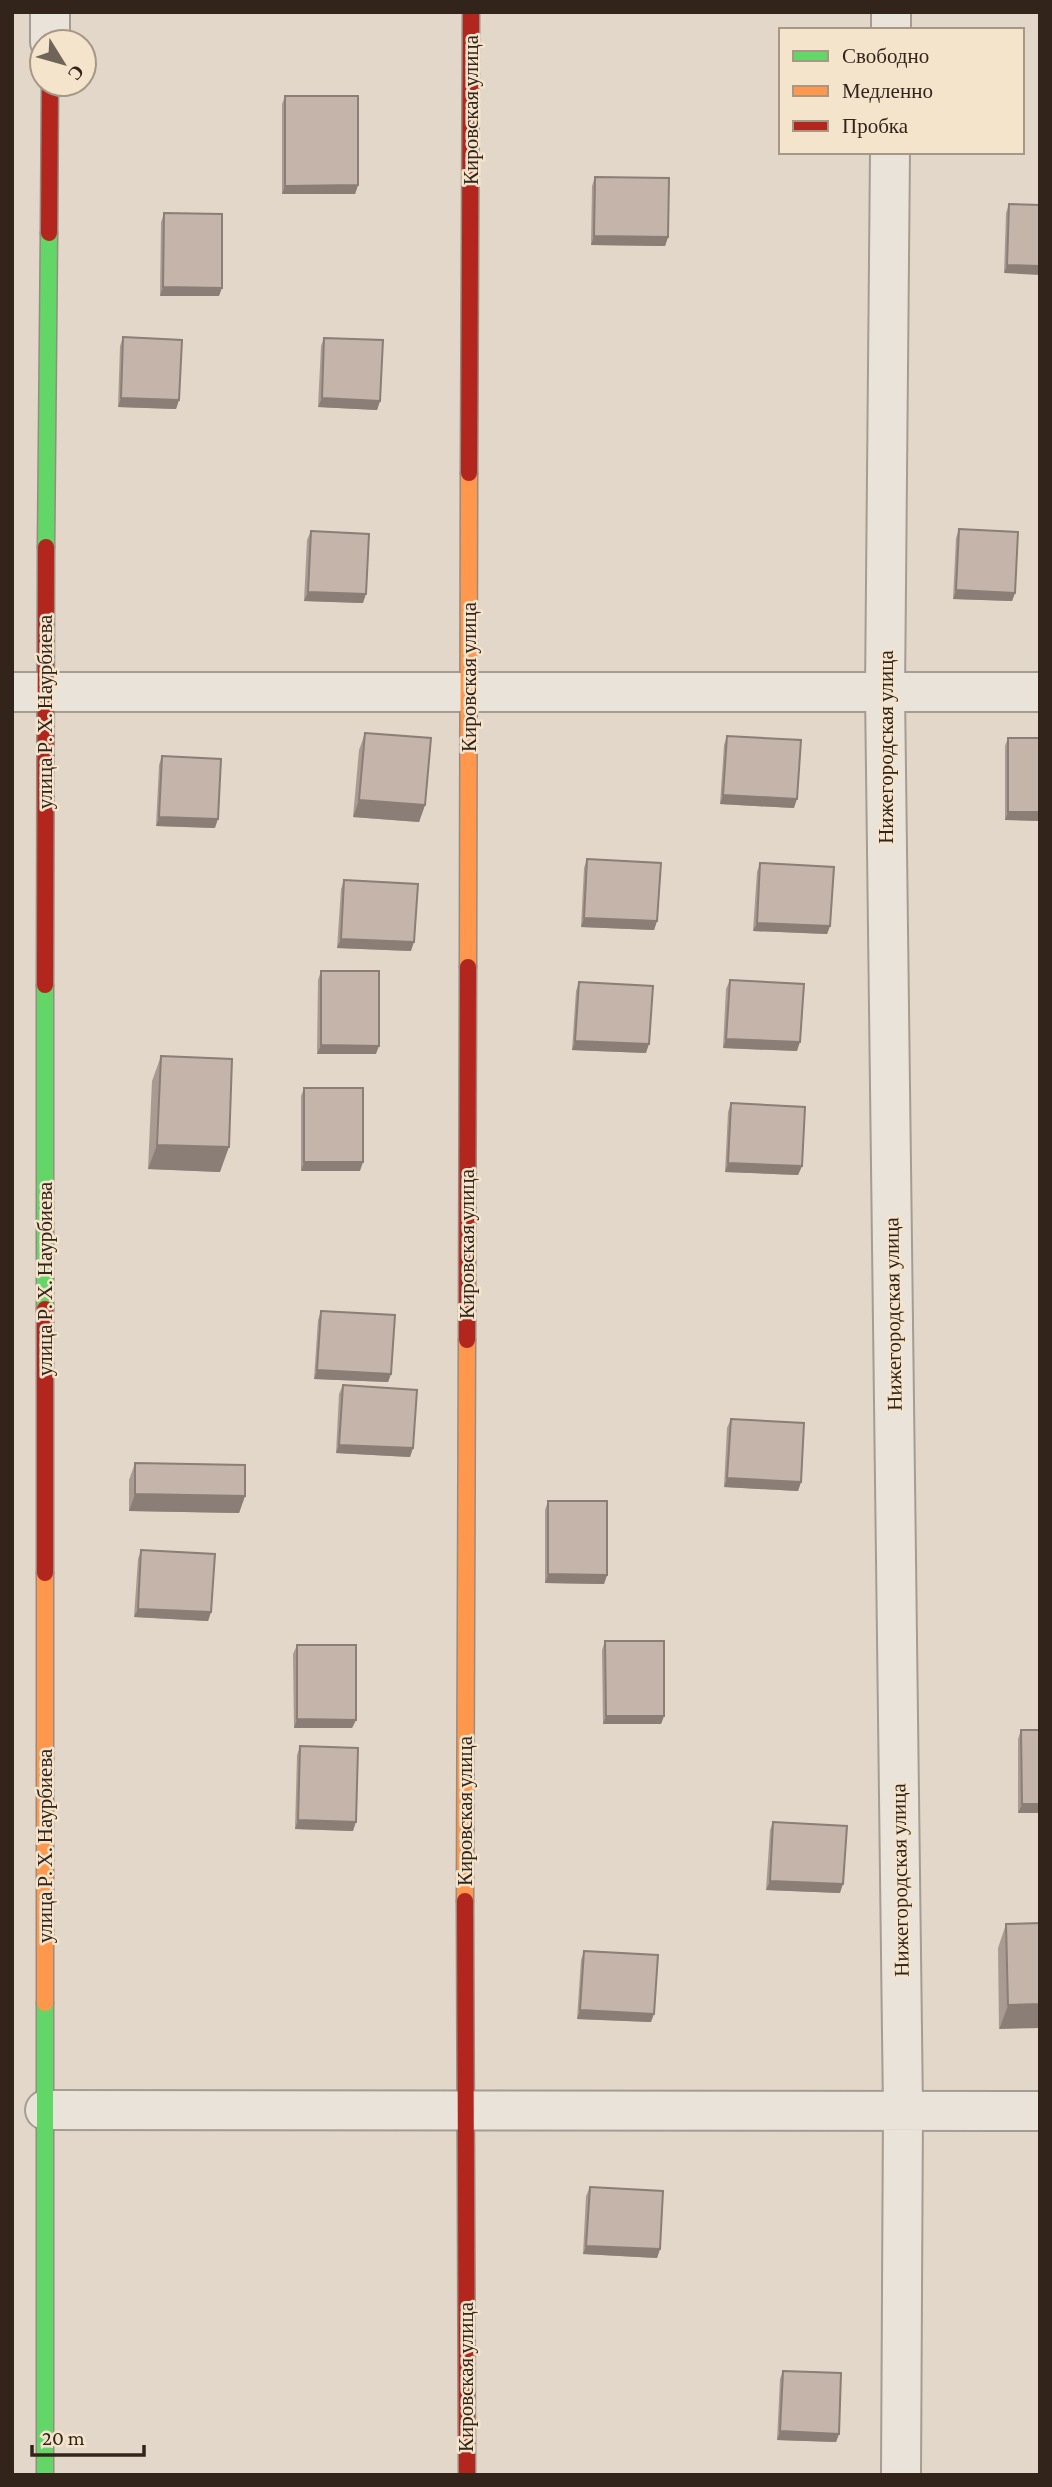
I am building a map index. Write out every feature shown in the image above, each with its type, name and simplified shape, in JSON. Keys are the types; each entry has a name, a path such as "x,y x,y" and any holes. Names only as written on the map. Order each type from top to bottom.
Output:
{"street":[{"name":"Кировская улица","path":"467,2475 464,2111 471,12"},
{"name":"улица Р. Х. Наурбиева","path":"45,2475 45,2110 28,692 49,98"},
{"name":"Нижегородская улица","path":"890,154 885,692 904,2111 901,2475"},
{"path":"28,692 1040,692"},
{"path":"45,2110 1040,2111"}],"building":[{"path":"285,96 358,96 358,185 285,186"},
{"path":"595,177 669,178 668,237 594,236"},
{"path":"1009,204 1040,205 1040,266 1007,265"},
{"path":"164,213 222,214 222,288 163,287"},
{"path":"123,337 182,340 179,400 121,398"},
{"path":"324,338 383,340 380,401 322,398"},
{"path":"959,529 1018,532 1015,593 956,590"},
{"path":"311,531 369,534 366,594 308,592"},
{"path":"365,733 431,738 425,805 359,800"},
{"path":"727,736 801,740 797,799 723,795"},
{"path":"1008,738 1040,738 1040,812 1008,812"},
{"path":"162,756 221,759 218,819 159,817"},
{"path":"587,859 661,863 657,921 584,918"},
{"path":"760,863 834,867 830,926 757,923"},
{"path":"344,880 418,884 414,942 341,939"},
{"path":"321,971 379,971 379,1046 321,1045"},
{"path":"730,980 804,984 800,1042 726,1039"},
{"path":"579,982 653,986 649,1044 575,1041"},
{"path":"161,1056 232,1059 229,1147 157,1145"},
{"path":"304,1088 363,1088 363,1162 304,1162"},
{"path":"731,1103 805,1107 802,1166 728,1163"},
{"path":"321,1311 395,1315 391,1374 317,1370"},
{"path":"343,1385 417,1390 413,1448 339,1445"},
{"path":"731,1419 804,1423 801,1482 727,1478"},
{"path":"135,1463 245,1465 245,1496 135,1494"},
{"path":"548,1501 607,1501 607,1575 548,1574"},
{"path":"141,1550 215,1554 211,1612 138,1609"},
{"path":"605,1641 664,1641 664,1716 606,1716"},
{"path":"297,1645 356,1645 356,1720 297,1719"},
{"path":"1021,1730 1040,1730 1040,1804 1022,1804"},
{"path":"300,1746 358,1748 356,1822 298,1820"},
{"path":"773,1822 847,1826 843,1884 770,1881"},
{"path":"1040,1923 1040,2004 1008,2005 1006,1924"},
{"path":"584,1951 658,1955 654,2014 580,2010"},
{"path":"590,2187 663,2191 660,2249 586,2246"},
{"path":"783,2371 841,2373 839,2434 780,2431"}],"traffic: fast":[{"path":"46,547 49,233"},
{"path":"45,985 45,1309"},
{"path":"45,2003 45,2475"}],"traffic: slow":[{"path":"468,967 469,473"},
{"path":"465,1901 467,1340"},
{"path":"45,1573 45,2003"}],"traffic: jam":[{"path":"469,473 471,12"},
{"path":"49,233 50,98"},
{"path":"45,985 46,547"},
{"path":"467,1340 468,967"},
{"path":"45,1309 45,1573"},
{"path":"465,1901 467,2475"}]}
